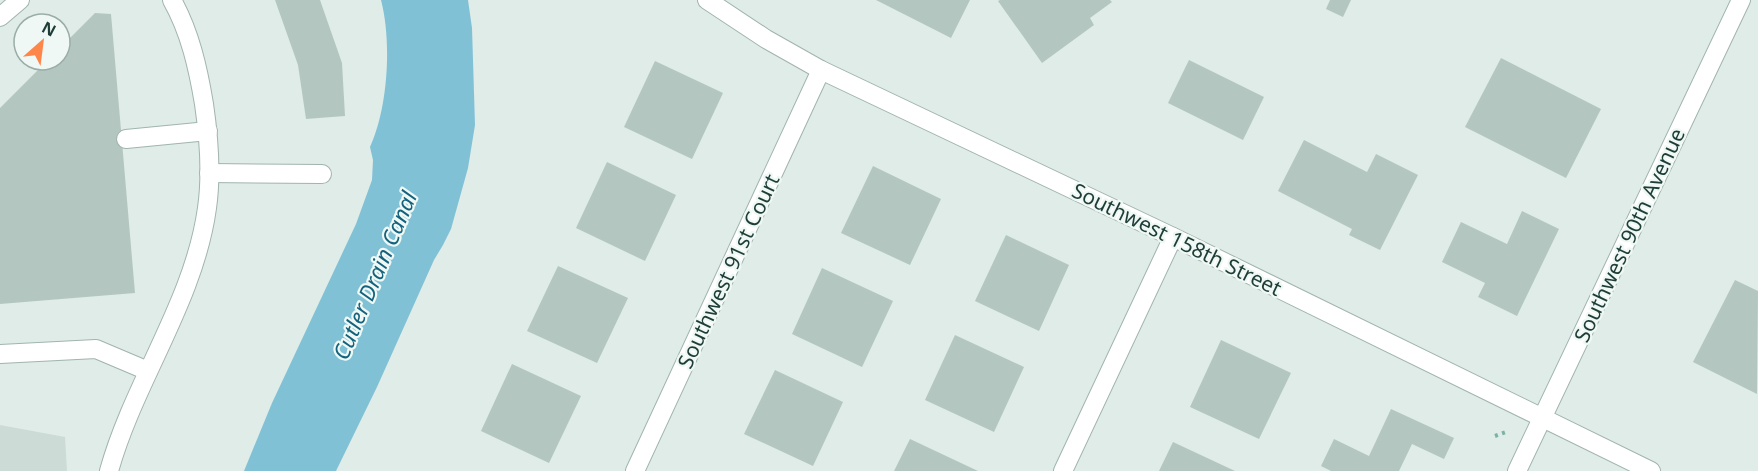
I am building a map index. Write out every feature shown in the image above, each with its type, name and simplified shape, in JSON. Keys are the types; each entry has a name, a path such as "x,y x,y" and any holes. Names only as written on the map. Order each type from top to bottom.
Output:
{"street":[{"path":"0,17 20,0"},
{"path":"109,471 126,420 186,288 197,255 208,206 208,131 196,63 178,10 172,0"},
{"name":"Southwest 158th Street","path":"707,0 766,39 821,70 1173,237 1651,471"},
{"name":"Southwest 90th Avenue","path":"1517,471 1741,0"},
{"name":"Southwest 91st Court","path":"635,471 821,70"},
{"path":"126,139 208,131"},
{"path":"209,173 322,174"},
{"path":"1063,471 1173,237"},
{"path":"0,354 96,349 148,370"}],"shaded area":[{"path":"0,425 65,437 67,471 0,471"}],"water":[{"name":"Cutler Drain Canal","path":"381,0 468,0 472,28 475,125 468,168 451,229 434,260 377,387 336,471 244,471 272,403 356,224 372,180 373,160 370,147 381,113 387,55"}],"building":[{"path":"275,0 320,0 342,63 345,116 306,119 298,65"},
{"path":"876,0 970,0 951,38"},
{"path":"1110,0 1112,2 1090,18 1094,25 1042,63 998,1"},
{"path":"1330,0 1351,0 1343,17 1326,9"},
{"path":"95,13 111,14 135,293 0,304 0,108 36,72 72,72 72,36"},
{"path":"1501,58 1601,109 1566,178 1465,127"},
{"path":"1189,60 1264,97 1243,140 1168,103"},
{"path":"655,61 723,93 692,159 624,127"},
{"path":"1304,140 1367,172 1376,154 1418,175 1380,250 1349,235 1352,229 1278,191"},
{"path":"607,162 676,195 645,261 576,228"},
{"path":"873,166 941,199 910,265 841,233"},
{"path":"1522,211 1559,229 1517,316 1478,297 1485,283 1442,262 1461,222 1507,244"},
{"path":"1006,235 1069,265 1039,331 975,301"},
{"path":"558,266 628,298 597,363 527,331"},
{"path":"822,268 893,301 862,367 792,334"},
{"path":"1735,280 1758,291 1757,394 1693,362"},
{"path":"955,335 1024,367 994,432 925,400"},
{"path":"1221,340 1291,373 1259,439 1190,407"},
{"path":"512,364 581,396 549,463 481,431"},
{"path":"775,370 843,402 813,466 744,434"},
{"path":"1391,409 1454,438 1444,459 1412,444 1399,471 1331,471 1321,466 1334,439 1369,456"},
{"path":"910,439 978,471 894,471"},
{"path":"1173,442 1235,471 1159,471"}]}
